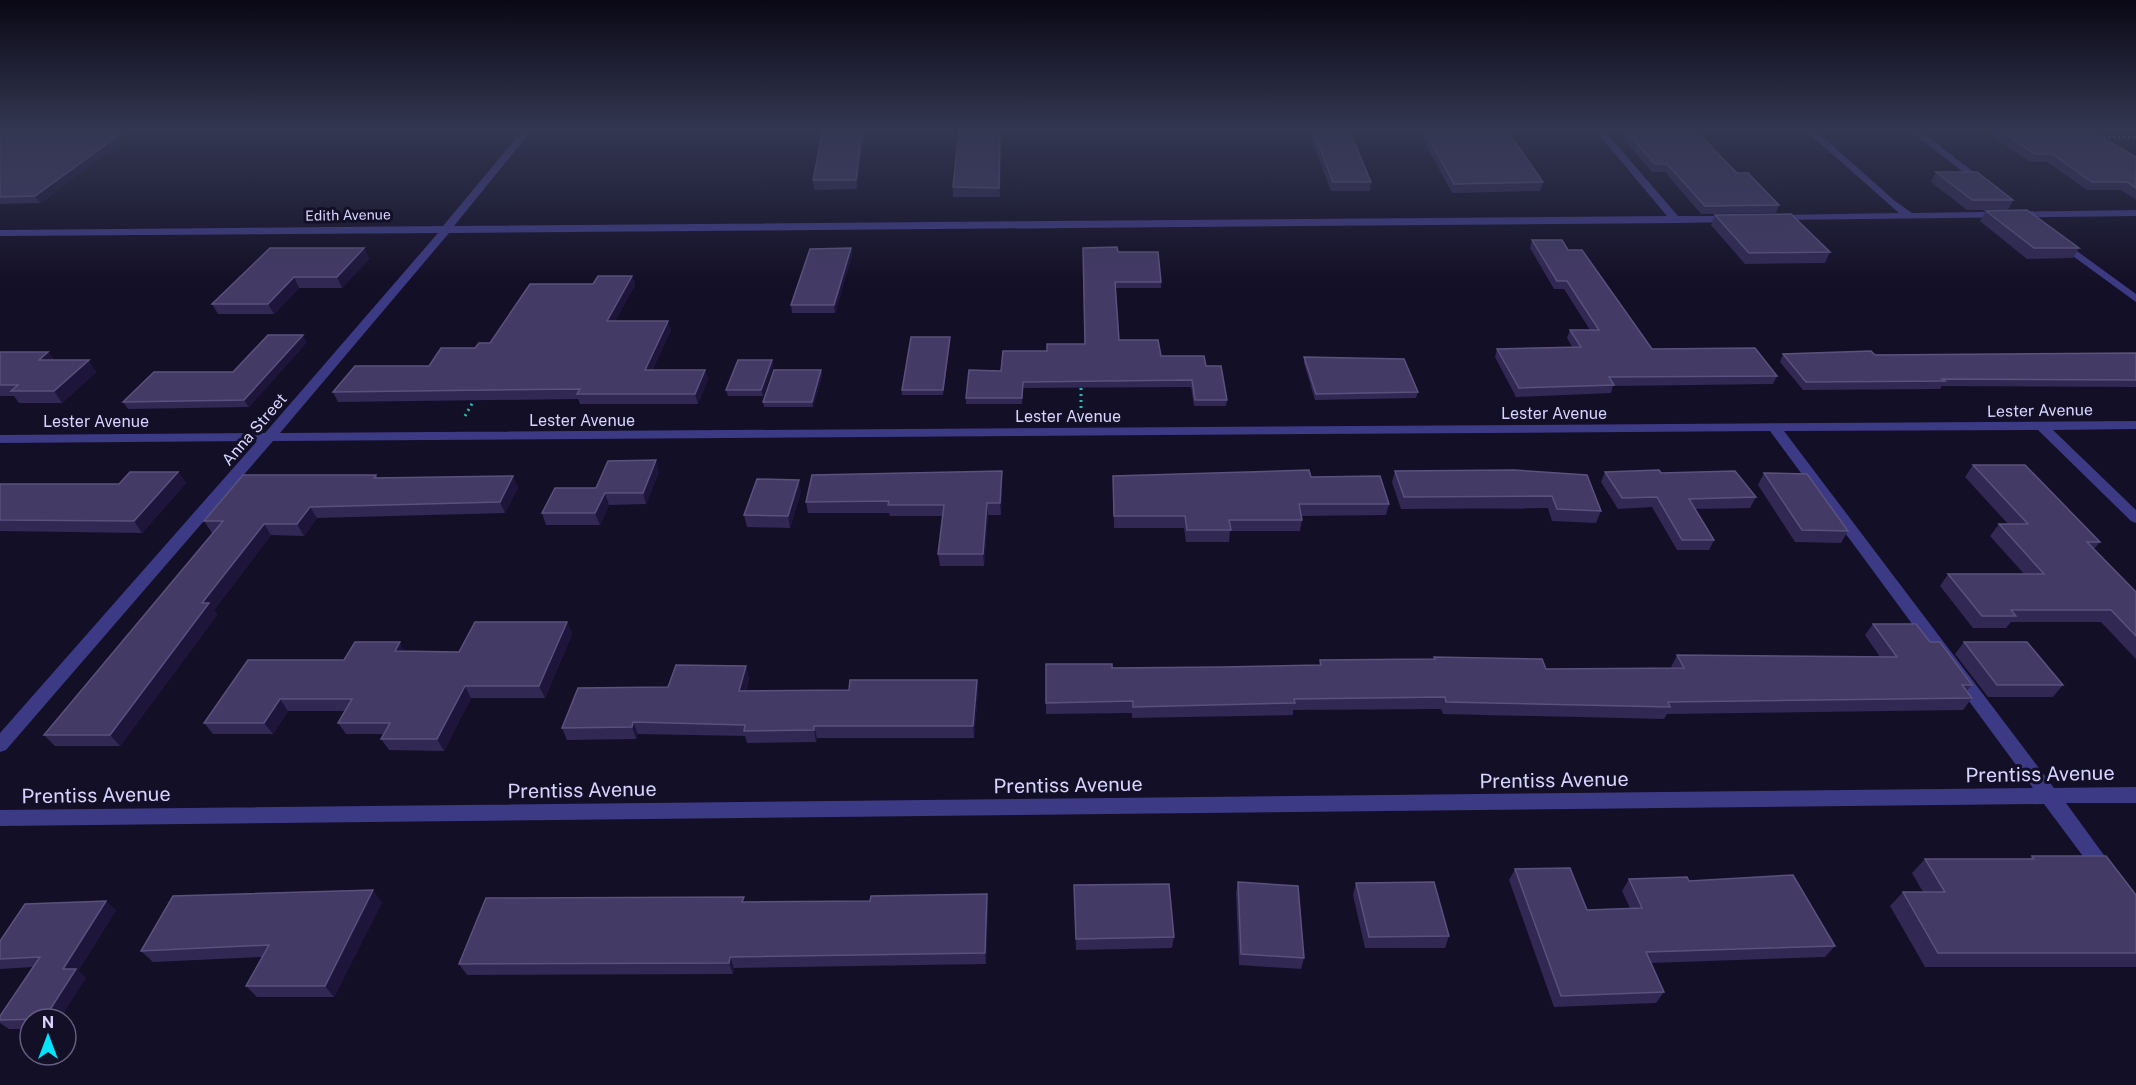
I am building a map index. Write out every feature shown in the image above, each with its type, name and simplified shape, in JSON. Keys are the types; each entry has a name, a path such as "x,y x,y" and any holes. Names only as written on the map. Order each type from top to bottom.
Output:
{"street":[{"name":"Anna Street","path":"0,745 377,313 485,181"},
{"path":"1642,181 1676,220"},
{"path":"1866,181 1910,216"},
{"path":"1979,181 1989,188"},
{"path":"2008,203 2036,224"},
{"path":"1770,218 2136,213"},
{"name":"Edith Avenue","path":"0,233 1746,219"},
{"path":"2052,236 2136,299"},
{"name":"Lester Avenue","path":"0,439 2136,425"},
{"path":"2043,427 2136,518"},
{"path":"1775,429 2116,885"},
{"name":"Prentiss Avenue","path":"0,818 2136,795"}],"path":[{"path":"464,417 473,402"}],"building":[{"path":"0,181 56,181 35,196 0,197"},
{"path":"954,181 999,181 999,188 953,187"},
{"path":"1332,181 1371,182 1333,182"},
{"path":"1452,181 1543,182 1454,184"},
{"path":"1682,181 1755,181 1779,205 1705,206"},
{"path":"1947,181 1988,181 2013,200 1972,200"},
{"path":"2090,181 2136,181 2136,188 2127,182"},
{"path":"2027,210 2079,248 2034,248 1986,211"},
{"path":"1791,214 1830,252 1749,253 1715,215"},
{"path":"1532,240 1562,240 1568,250 1582,250 1652,349 1755,348 1777,376 1609,377 1614,385 1519,388 1497,349 1581,347 1570,330 1599,330 1567,281 1557,281"},
{"path":"1117,247 1118,252 1158,252 1161,282 1115,282 1119,340 1158,340 1161,356 1204,356 1206,366 1221,366 1227,400 1195,400 1192,380 1023,382 1022,398 966,398 969,370 1001,371 1003,351 1047,351 1047,344 1085,344 1083,248"},
{"path":"270,248 364,248 337,277 294,277 268,304 212,304"},
{"path":"851,248 834,305 791,305 810,249"},
{"path":"598,276 632,276 607,321 668,321 645,370 705,370 695,394 577,394 580,389 333,392 355,366 429,366 441,348 475,348 479,343 490,343 530,284 593,284"},
{"path":"268,335 303,335 244,400 123,402 154,372 233,372"},
{"path":"911,337 950,337 943,390 902,390"},
{"path":"1871,351 1875,355 2136,353 2136,380 1942,379 1945,381 1806,382 1783,354"},
{"path":"0,352 48,352 39,360 89,360 54,391 11,391 18,385 0,385"},
{"path":"1304,357 1404,359 1418,392 1316,394"},
{"path":"738,360 772,360 761,390 726,390"},
{"path":"774,370 821,370 812,402 763,402"},
{"path":"656,460 643,493 605,493 595,513 542,513 555,488 596,488 608,461"},
{"path":"1973,465 2025,465 2100,542 2087,542 2136,592 2136,636 2111,610 2011,610 2016,616 1982,616 1948,574 2044,574 1999,524 2028,524"},
{"path":"1309,470 1311,477 1380,476 1389,504 1299,504 1302,520 1229,520 1231,530 1187,530 1185,516 1114,516 1113,476"},
{"path":"1514,470 1587,475 1601,511 1557,509 1552,496 1404,497 1395,471"},
{"path":"1659,470 1661,473 1735,471 1756,497 1689,499 1714,540 1682,540 1657,497 1622,498 1605,472"},
{"path":"1002,471 1000,503 987,503 983,554 938,554 944,505 888,505 889,501 806,502 812,475"},
{"path":"130,472 178,472 134,521 0,520 0,484 119,484"},
{"path":"1764,473 1807,474 1848,531 1802,530"},
{"path":"243,475 376,475 374,478 513,476 500,502 310,507 297,524 264,524 202,603 209,603 110,735 44,735 223,521 204,521"},
{"path":"757,479 799,480 788,516 744,515"},
{"path":"475,622 567,622 539,686 465,686 437,739 381,739 390,723 338,723 352,699 280,699 264,723 204,723 248,660 344,660 355,642 400,642 395,651 459,652"},
{"path":"1873,624 1916,624 1930,642 1940,642 1972,685 1962,685 1972,698 1668,702 1670,707 1446,702 1445,697 1294,699 1295,703 1133,707 1133,701 1046,703 1046,664 1112,664 1112,668 1222,667 1321,665 1320,660 1435,659 1434,657 1542,659 1546,669 1684,668 1677,655 1897,657"},
{"path":"1964,642 2027,642 2063,685 1997,685"},
{"path":"676,665 746,666 739,691 849,690 850,680 977,680 973,726 814,726 814,730 744,731 745,725 633,722 632,727 562,728 578,688 668,687"},
{"path":"2032,856 2106,856 2136,895 2136,953 1938,953 1903,892 1945,892 1925,859 2034,859"},
{"path":"1570,868 1587,910 1642,908 1629,879 1687,877 1689,881 1793,875 1835,946 1646,952 1664,992 1561,996 1515,869"},
{"path":"1238,882 1298,886 1304,958 1241,954"},
{"path":"1434,882 1449,936 1369,937 1356,883"},
{"path":"1169,884 1174,937 1076,939 1074,885"},
{"path":"373,890 325,986 246,986 269,945 141,951 173,896"},
{"path":"987,894 985,953 730,957 729,963 459,964 486,898 744,897 742,902 870,901 871,896"},
{"path":"106,901 63,969 76,969 52,1007 18,1007 18,1020 0,1020 0,1016 40,957 0,959 0,941 25,904"}]}
